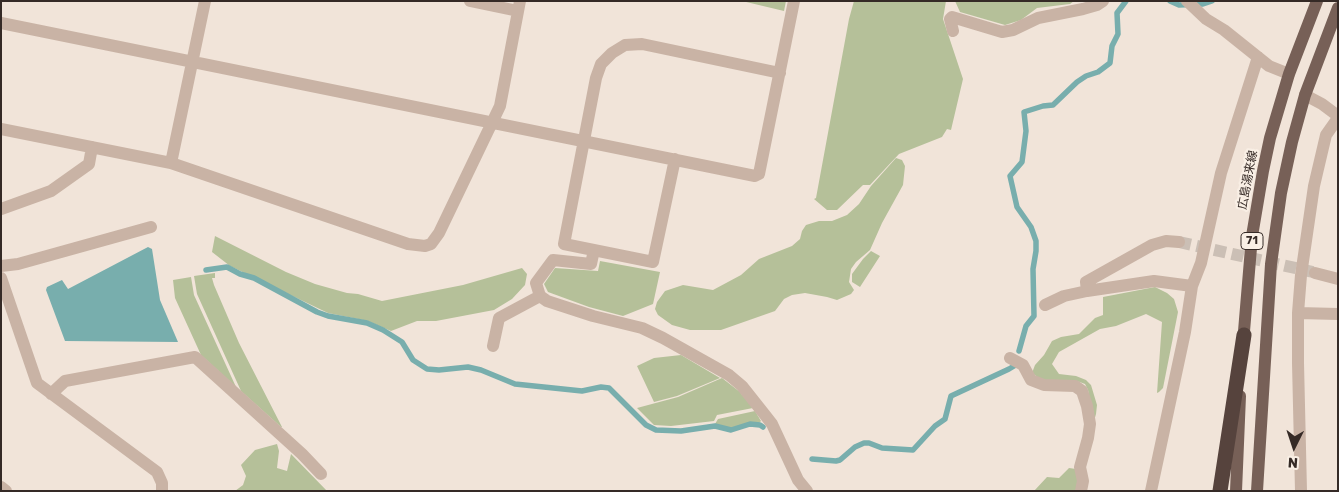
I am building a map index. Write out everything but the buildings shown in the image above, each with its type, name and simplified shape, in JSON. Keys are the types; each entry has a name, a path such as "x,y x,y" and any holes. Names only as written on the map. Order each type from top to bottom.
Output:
{"highway":[{"path":"1220,491 1244,335"}],"main road":[{"name":"広島湯来線","path":"1236,491 1244,335 1257,203 1270,138 1288,74 1317,1"},
{"name":"71","path":"1257,491 1270,264 1281,193 1305,95 1338,8"}],"street":[{"path":"171,163 205,1"},
{"path":"1,129 171,163 408,244 425,246 431,244 439,233 500,106 519,6 470,1"},
{"path":"1,23 755,176 759,174 794,1"},
{"path":"953,31 950,19 952,17 1002,32 1013,30 1038,18 1083,9 1103,1"},
{"path":"1190,4 1269,66 1288,74"},
{"path":"675,159 653,262 564,244 598,70 612,52 625,45 651,45 780,73"},
{"path":"1151,491 1185,332 1192,286 1201,263 1221,173 1258,57"},
{"path":"1301,491 1298,313 1303,257 1314,186 1326,135 1338,117 1322,104 1305,95"},
{"path":"1,209 51,191 89,164 92,148"},
{"path":"1,266 27,261 151,227"},
{"path":"1087,291 1086,282 1152,245 1166,241 1179,242"},
{"path":"594,250 591,264 553,260 536,283 540,296 547,301 593,316 642,328 729,375 742,386 772,424 798,480 807,491"},
{"path":"1315,273 1338,279"},
{"path":"1,278 36,383 157,472 162,483 162,491"},
{"path":"1045,305 1064,296 1154,281 1192,286"},
{"path":"493,346 499,318 540,296"},
{"path":"1298,313 1338,314"},
{"path":"51,394 65,381 195,357 302,454 320,474"},
{"path":"1010,358 1023,365 1031,380 1044,384 1075,386 1082,391 1090,424 1080,467 1083,481 1081,491"},
{"path":"1,488 6,491"}],"green space":[{"path":"742,1 786,1 784,11"},
{"path":"854,1 946,1 943,19 963,79 951,130 947,129 942,137 899,154 870,185 863,185 837,210 827,210 814,199 816,198 849,19"},
{"path":"955,1 1074,1 1070,4 1037,8 1021,20 1005,25 960,12"},
{"path":"896,158 902,160 905,166 903,185 882,223 870,250 851,269 849,282 854,290 851,294 837,300 805,293 792,295 784,299 775,311 721,330 690,330 672,325 658,315 655,309 657,302 665,291 683,285 713,290 741,275 759,259 792,246 800,239 806,225 819,221 832,221 847,215 859,204 871,186"},
{"path":"215,236 286,272 315,284 382,301 463,285 522,268 527,274 525,285 512,299 494,310 436,321 417,321 391,331 368,321 328,313 230,266 212,252"},
{"path":"871,251 880,256 860,287 852,282 852,274"},
{"path":"600,261 660,272 653,304 623,316 589,307 548,292 544,284 555,268 598,271"},
{"path":"215,273 215,278 212,278 214,285 239,343 282,427 241,391 197,294 194,276"},
{"path":"191,277 194,295 236,387 201,355 175,298 173,280"},
{"path":"1155,287 1174,299 1178,312 1163,388 1159,392 1157,393 1162,322 1146,314 1116,326 1100,329 1059,352 1052,364 1059,374 1076,376 1086,380 1091,385 1097,405 1094,421 1085,384 1077,381 1043,381 1032,373 1035,365 1044,355 1052,341 1061,337 1079,334 1095,318 1103,315 1103,297"},
{"path":"681,355 720,378 677,396 654,402 637,366 654,358"},
{"path":"722,378 740,392 753,408 717,415 714,421 671,426 654,425 637,408 678,397"},
{"path":"755,411 761,421 759,423 751,422 731,428 715,424 718,419"},
{"path":"277,444 279,451 277,468 287,471 291,454 327,491 235,491 243,485 246,476 241,465 255,450"},
{"path":"1069,468 1076,469 1078,476 1077,491 1034,491 1047,477 1059,478"}],"water":[{"path":"148,247 152,249 160,300 178,342 65,341 46,290 47,287 62,280 68,289"}],"waterway":[{"path":"1019,351 1026,326 1034,316 1033,269 1036,251 1036,241 1031,227 1017,207 1010,176 1022,162 1026,131 1024,112 1053,105 1077,82 1086,76 1098,72 1110,63 1112,46 1118,34 1117,13 1126,1"},
{"path":"1170,1 1179,5 1203,4 1212,1"},
{"path":"206,270 227,267 240,274 254,278 317,312 328,316 367,323 383,330 402,342 413,360 427,369 439,370 468,367 481,370 515,384 582,391 601,387 609,388 646,425 656,430 681,431 715,426 731,430 750,424 763,427"},
{"path":"812,459 840,460 855,447 864,443 882,448 913,450 935,426 945,419 951,396 1014,366"}],"tunnel":[{"path":"1179,242 1313,272"}]}
